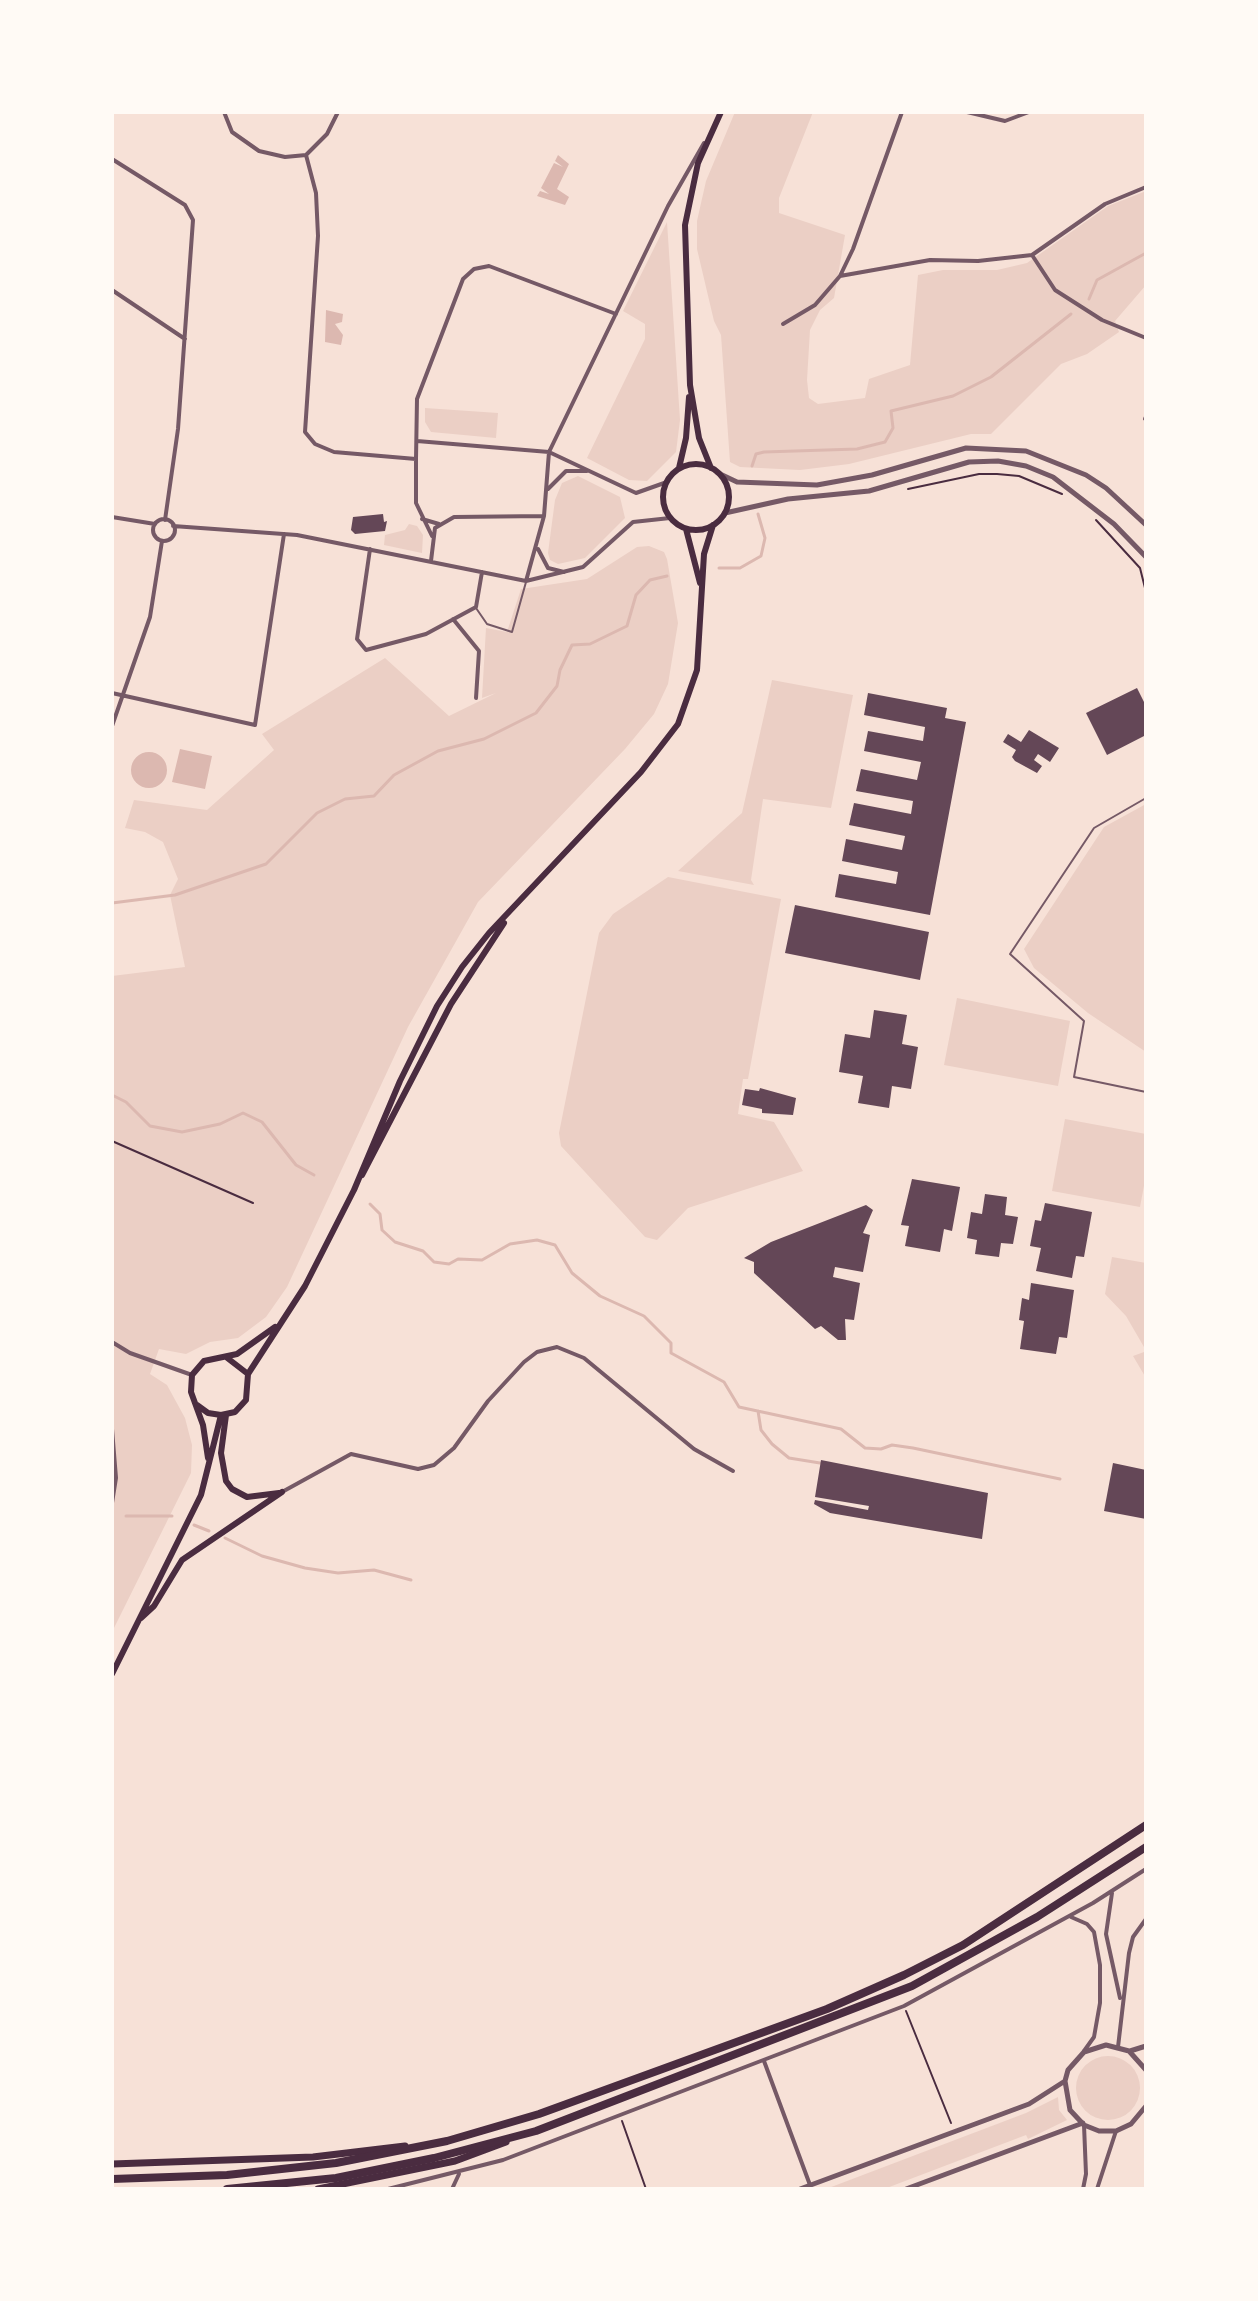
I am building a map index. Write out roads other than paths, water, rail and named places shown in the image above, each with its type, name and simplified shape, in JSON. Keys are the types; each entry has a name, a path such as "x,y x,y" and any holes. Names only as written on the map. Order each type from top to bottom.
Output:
{"highway":[{"path":"112,2179 227,2175 336,2163 447,2141 554,2109 827,2009 904,1975 975,1938 1146,1825"},
{"path":"318,2189 455,2161 912,1986 1037,1917 1146,1847"},
{"path":"227,2189 336,2178 434,2158 536,2131"},
{"path":"112,2164 313,2157 447,2141"}],"main road":[{"path":"678,469 688,465 711,468 718,473 729,494 725,513 713,525 700,530 686,529 670,518 664,505 667,482 678,469 686,438 690,385 685,225 698,163 721,112"},
{"path":"690,385 699,438 711,468"},
{"path":"354,1190 364,1157 437,1006 471,956 641,772 678,724 697,670 704,554 713,525"},
{"path":"686,529 695,557 702,598"},
{"path":"195,1402 203,1410 223,1415 239,1408 246,1400 248,1374 305,1286 451,1004 513,910"},
{"path":"209,1469 207,1440 190,1386 192,1375 204,1361 237,1354 281,1323"},
{"path":"220,1357 238,1362 248,1374"},
{"path":"112,1674 201,1495 223,1415"},
{"path":"223,1415 222,1465 232,1489 254,1498 282,1492"},
{"path":"139,1620 154,1606 182,1560 282,1492"}],"street":[{"path":"224,112 232,132 259,151 285,157 306,155 327,134 338,112"},
{"path":"783,324 815,305 840,276 853,249 902,112"},
{"path":"967,112 1005,121 1029,112"},
{"path":"526,581 544,516 549,452 668,206 710,132"},
{"path":"306,155 316,193 318,236 305,432 315,444 334,452 416,459"},
{"path":"112,159 191,210 178,429 165,520"},
{"path":"840,276 930,260 978,261 1032,255 1105,204 1146,187"},
{"path":"1032,255 1055,290 1102,320 1146,338"},
{"path":"432,536 420,517 416,503 417,399 463,279 474,269 489,266 616,314"},
{"path":"112,290 185,339"},
{"path":"417,441 549,452 636,493 667,482"},
{"path":"718,473 737,482 788,485 872,475 966,448 1026,451 1086,475 1106,488 1146,525"},
{"path":"725,513 788,499 842,496 969,462 998,461 1026,466 1076,493 1114,524 1146,557"},
{"path":"546,491 566,471 591,472"},
{"path":"431,562 432,536 439,524 454,517 544,516"},
{"path":"112,517 143,524 165,520"},
{"path":"420,517 439,524"},
{"path":"165,520 173,526 191,529 284,534 526,581 591,563 633,522 670,518"},
{"path":"143,524 162,541"},
{"path":"153,532 155,524"},
{"path":"162,541 170,539 174,533 173,526"},
{"path":"174,533 191,529"},
{"path":"112,693 255,725 284,534"},
{"path":"112,726 150,617 162,541"},
{"path":"538,546 539,556 548,568 566,572"},
{"path":"370,549 357,639 366,650 426,634 476,607 482,572"},
{"path":"453,619 479,651 476,698"},
{"path":"112,1342 130,1353 192,1375"},
{"path":"282,1492 351,1454 418,1469 434,1465 454,1448 488,1401 524,1362 537,1352 557,1347 584,1358 694,1449 733,1471"},
{"path":"112,1429 116,1478 112,1503"},
{"path":"388,2189 460,2172 620,2116 904,2006 1069,1916 1146,1869"},
{"path":"1113,1891 1106,1934 1121,2004"},
{"path":"800,2189 1029,2104 1065,2081 1075,2060 1094,2037 1100,2003 1100,1965 1094,1932 1087,1924 1069,1916"},
{"path":"1118,2047 1121,2004 1133,1937 1146,1919"},
{"path":"1084,2052 1106,2045 1118,2047 1129,2051 1146,2070"},
{"path":"1129,2051 1146,2046"},
{"path":"764,2061 810,2185"},
{"path":"1065,2081 1070,2110 1083,2124 1099,2131 1116,2131 1131,2124 1146,2106"},
{"path":"906,2189 1083,2124"},
{"path":"1083,2124 1086,2174 1083,2189"},
{"path":"1097,2189 1116,2131"},
{"path":"452,2189 453,2180 460,2172"}],"lane":[{"path":"476,607 487,624 512,632 526,581"},
{"path":"1146,798 1094,828 1010,954 1084,1021 1074,1077 1146,1092"}],"waterway":[{"path":"1089,299 1097,280 1146,253"},
{"path":"752,466 756,454 764,452 857,449 885,442 893,428 891,411 953,396 991,377 1071,314"},
{"path":"719,568 740,568 761,556 765,538 758,514"},
{"path":"112,903 175,895 266,864 317,813 345,799 374,796 394,775 438,751 484,739 536,713 557,686 560,670 572,645 590,644 627,626 636,595 650,580 667,576"},
{"path":"112,1095 126,1102 150,1126 182,1132 220,1124 243,1113 262,1122 296,1165 314,1175"},
{"path":"370,1204 380,1214 382,1230 395,1242 423,1251 434,1262 449,1264 458,1259 482,1260 510,1244 537,1240 555,1245 572,1273 600,1296 644,1316 671,1343 671,1353 724,1382 739,1407 841,1429 865,1448 881,1449 892,1445 913,1448 1060,1479"},
{"path":"758,1411 761,1430 772,1444 789,1458 820,1463"},
{"path":"126,1516 172,1516"},
{"path":"194,1525 209,1531"},
{"path":"225,1538 262,1556 305,1568 338,1573 374,1570 411,1580"}]}
